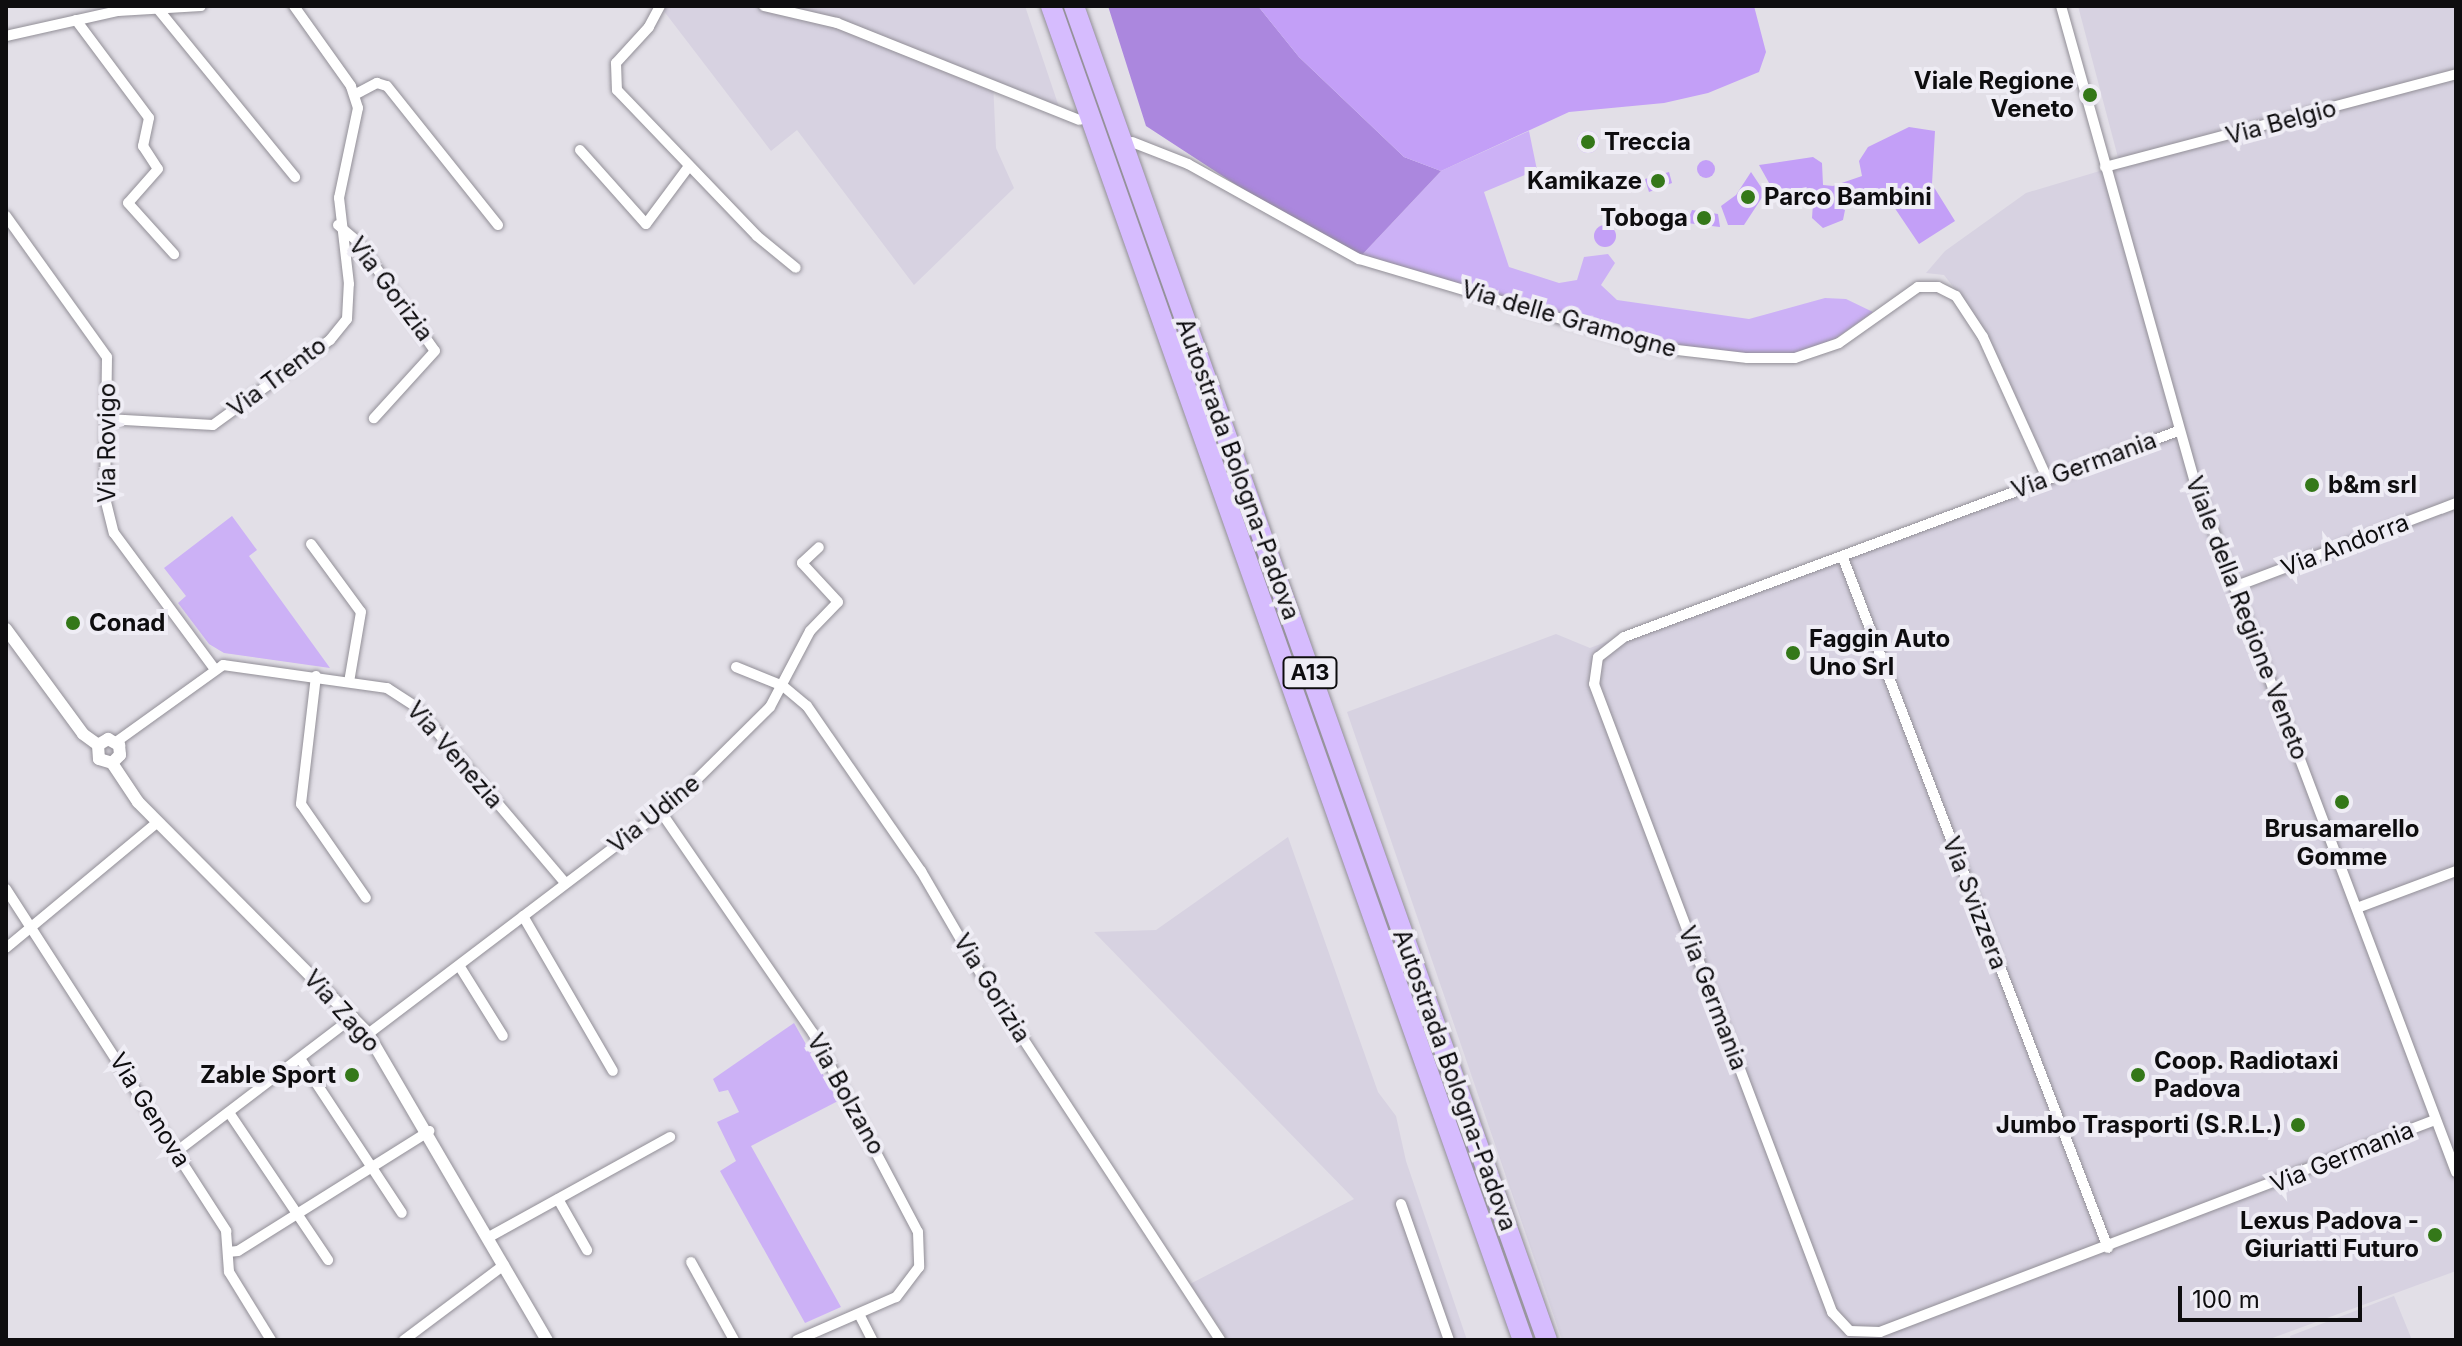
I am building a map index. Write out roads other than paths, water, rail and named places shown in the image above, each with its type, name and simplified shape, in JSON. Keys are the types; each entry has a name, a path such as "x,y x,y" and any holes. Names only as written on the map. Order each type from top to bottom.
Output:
{"highway":[{"name":"Autostrada Bologna-Padova","path":"1051,6 1523,1340"},
{"name":"Autostrada Bologna-Padova","path":"1074,6 1547,1340"}],"street":[{"path":"6,36 118,9 201,6"},
{"path":"294,6 356,94 377,83 387,86 498,225"},
{"path":"660,6 649,27 621,55 613,77 617,90 689,166 796,268"},
{"path":"764,6 837,23 1079,120"},
{"name":"Viale della Regione Veneto","path":"2061,6 2178,431 2456,1172"},
{"path":"158,9 295,177"},
{"path":"76,20 149,118 143,146 158,169 128,203 174,254"},
{"name":"Via Belgio","path":"2105,167 2456,74"},
{"name":"Via Gorizia","path":"356,94 357,127 341,179 338,225 358,242 435,351 374,418"},
{"name":"Via delle Gramogne","path":"1132,142 1188,164 1359,259 1660,348 1747,358 1795,358 1839,343 1918,287 1938,287 1956,296 1983,337 2047,478"},
{"path":"580,150 646,224 689,166"},
{"name":"Via Rovigo","path":"6,216 107,357 108,520 214,668"},
{"name":"Via Trento","path":"107,419 213,425 330,340 347,319 349,284 338,225"},
{"name":"Via Germania","path":"2178,431 1624,637 1603,651 1593,668 1594,684 1826,1297 1842,1325 1869,1335 2108,1248 2435,1120"},
{"name":"Via Andorra","path":"2234,587 2456,503"},
{"path":"311,544 361,612 349,682"},
{"name":"Via Udine","path":"368,1034 661,812 747,732 783,686 810,631 838,602 802,563 819,547"},
{"name":"Via Svizzera","path":"1843,558 2108,1248"},
{"name":"Via Zago","path":"6,629 83,734 98,745 99,759 112,763 129,792 368,1034 429,1131 547,1340"},
{"name":"Via Venezia","path":"214,668 233,664 316,676 408,698 565,883"},
{"name":"Via Gorizia","path":"736,667 783,686 807,706 913,858 982,976 1220,1340"},
{"path":"116,742 214,668"},
{"path":"316,676 301,804 366,898"},
{"path":"98,745 108,739 116,742"},
{"path":"112,763 120,755 116,742"},
{"name":"Via Bolzano","path":"661,812 813,1033 918,1232 919,1267 908,1286 859,1314 797,1340"},
{"path":"6,948 158,822"},
{"path":"2357,908 2456,871"},
{"name":"Via Genova","path":"6,889 33,926 226,1231 229,1272 271,1340"},
{"path":"523,916 613,1071"},
{"path":"460,967 503,1036"},
{"path":"176,1152 301,1060 353,1017"},
{"path":"301,1060 402,1213"},
{"path":"230,1114 328,1260"},
{"path":"228,1252 238,1251 429,1131"},
{"path":"489,1237 670,1137"},
{"path":"558,1199 587,1250"},
{"path":"1401,1204 1449,1340"},
{"path":"691,1262 734,1340"},
{"path":"404,1340 504,1265"},
{"path":"859,1314 872,1340"}],"place":[{"name":"Viale Regione Veneto","path":"2090,95"},
{"name":"Treccia","path":"1588,142"},
{"name":"Kamikaze","path":"1658,181"},
{"name":"Parco Bambini","path":"1748,197"},
{"name":"Toboga","path":"1704,218"},
{"name":"b&m srl","path":"2312,485"},
{"name":"Conad","path":"73,623"},
{"name":"Faggin Auto Uno Srl","path":"1793,653"},
{"name":"Brusamarello Gomme","path":"2342,802"},
{"name":"Zable Sport","path":"352,1075"},
{"name":"Coop. Radiotaxi Padova","path":"2138,1075"},
{"name":"Jumbo Trasporti (S.R.L.)","path":"2298,1125"},
{"name":"Lexus Padova - Giuriatti Futuro","path":"2435,1235"}]}
